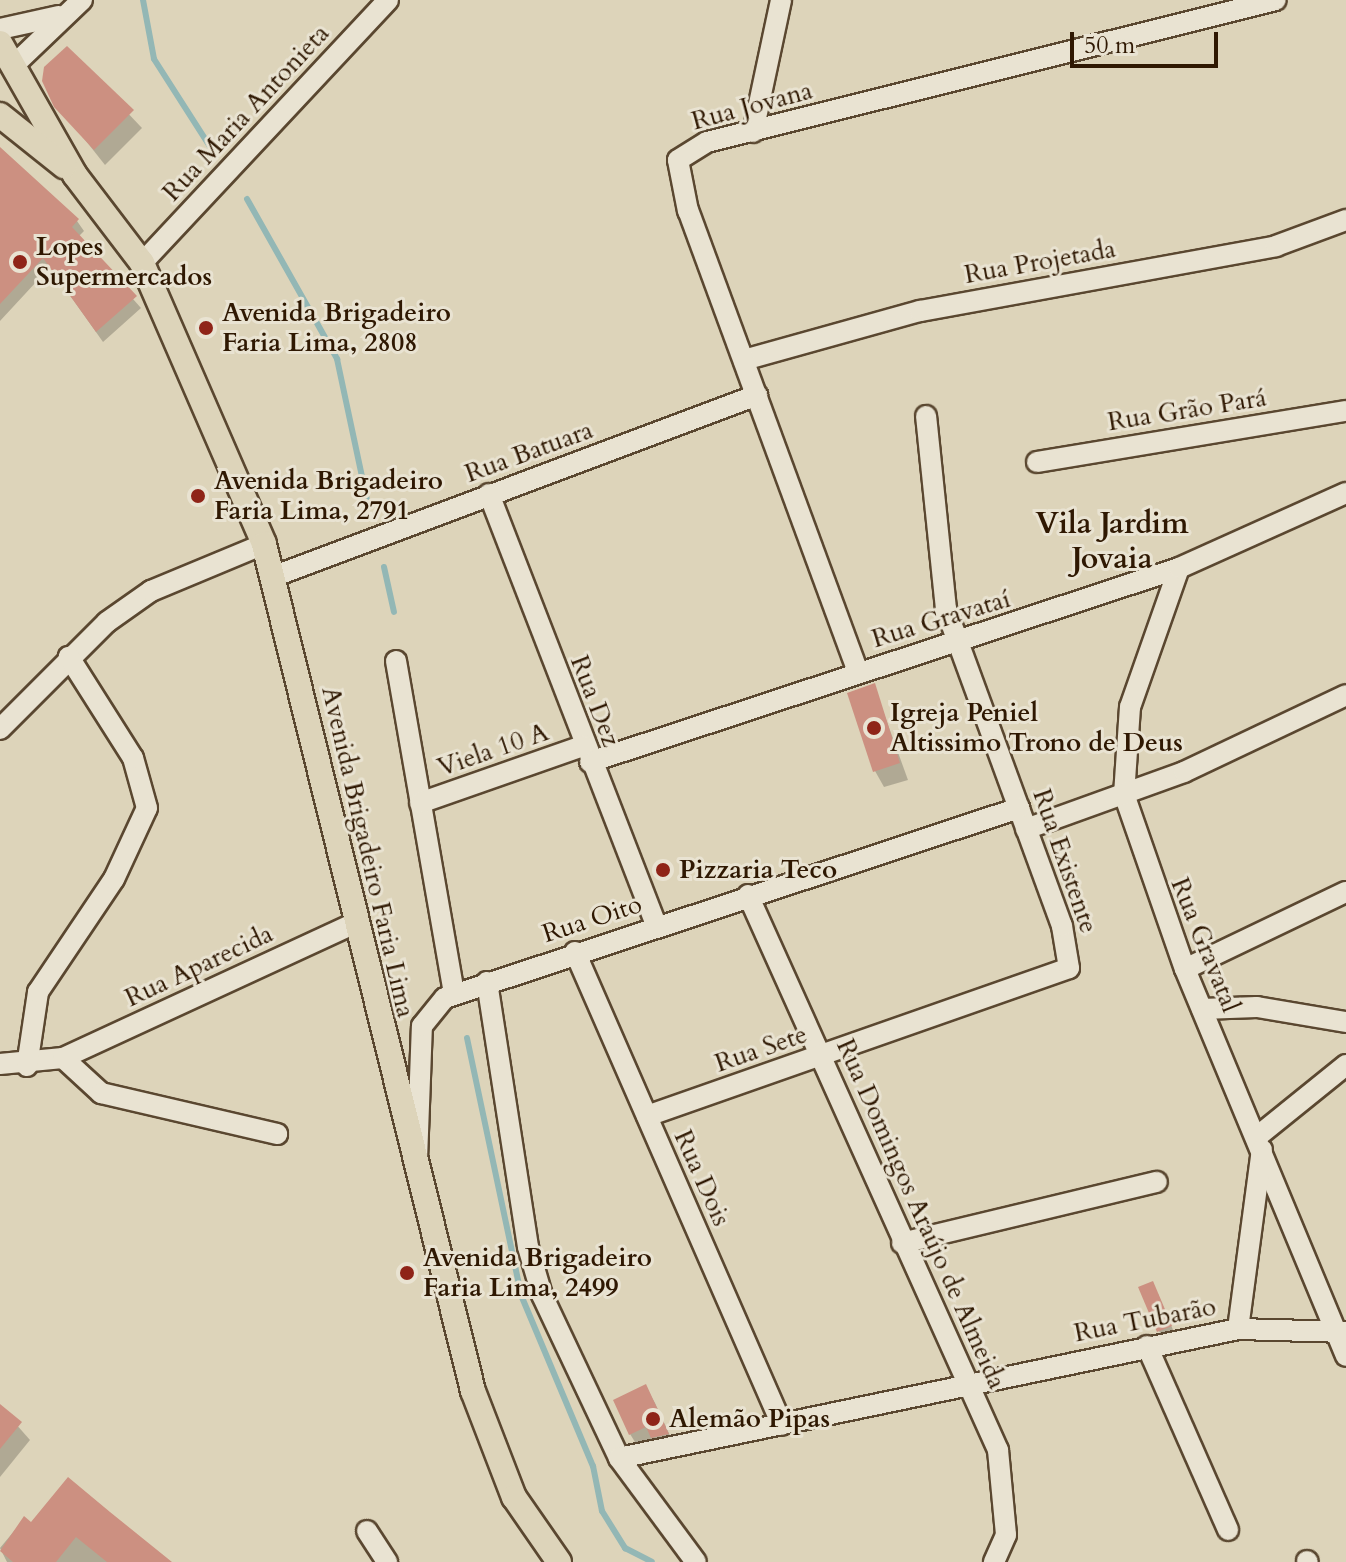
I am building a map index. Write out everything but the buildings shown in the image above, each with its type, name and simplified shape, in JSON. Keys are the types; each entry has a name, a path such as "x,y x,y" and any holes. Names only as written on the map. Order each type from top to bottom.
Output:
{"main road":[{"name":"Avenida Brigadeiro Faria Lima","path":"0,43 7,71 75,175 142,263 264,544 275,576 414,1167 494,1451 514,1497 559,1562"},
{"name":"Avenida Brigadeiro Faria Lima","path":"0,115 75,175"}],"street":[{"name":"Rua Maria Antonieta","path":"142,263 388,0"},
{"path":"753,132 781,0"},
{"name":"Rua Jovana","path":"858,672 688,211 678,160 707,142 1276,0"},
{"path":"0,29 42,24 76,5"},
{"path":"7,71 76,5"},
{"name":"Rua Projetada","path":"744,360 920,311 1276,246 1346,220"},
{"name":"Rua Batuara","path":"275,576 757,395"},
{"name":"Rua Grão Pará","path":"1037,462 1346,411"},
{"name":"Rua Existente","path":"926,416 939,577 956,641 1071,956 1061,976 1030,987"},
{"name":"Rua Gravataí","path":"587,754 858,672 1179,568 1346,493"},
{"name":"Rua Dez","path":"489,494 587,754 656,925"},
{"path":"0,729 69,657 151,591 264,544"},
{"name":"Rua Gravatal","path":"1179,568 1130,707 1124,794 1185,969 1341,1330 1346,1356"},
{"path":"27,1066 38,992 114,879 147,808 133,758 69,657"},
{"path":"396,661 454,993"},
{"path":"1026,829 1124,794 1346,695"},
{"name":"Viela 10 A","path":"420,803 587,754"},
{"name":"Rua Oito","path":"414,1167 423,1126 422,1026 454,993 1019,808"},
{"path":"1185,969 1346,892"},
{"name":"Rua Domingos Araújo de Almeida","path":"748,895 822,1055 902,1243 998,1450 1006,1490 1006,1535 994,1562"},
{"name":"Rua Aparecida","path":"0,1064 27,1066 63,1058 357,922"},
{"name":"Rua Dois","path":"575,952 782,1425"},
{"path":"487,982 528,1247 561,1344 619,1458 696,1562"},
{"name":"Rua Sete","path":"647,1116 1030,987"},
{"path":"1202,1009 1257,1007 1346,1022"},
{"path":"63,1058 101,1093 277,1134"},
{"path":"1238,1329 1260,1141 1346,1065"},
{"path":"902,1243 1157,1182"},
{"name":"Rua Tubarão","path":"619,1458 1238,1329 1341,1330"},
{"path":"1147,1346 1228,1530"},
{"path":"367,1531 387,1562"}],"waterway":[{"path":"143,0 154,59 216,156"},
{"path":"247,199 337,359 368,505"},
{"path":"384,567 394,612"},
{"path":"467,1038 521,1295 593,1466 602,1511 625,1548 652,1562"}],"place":[{"name":"Lopes Supermercados","path":"20,262"},
{"name":"Avenida Brigadeiro Faria Lima, 2808","path":"206,328"},
{"name":"Avenida Brigadeiro Faria Lima, 2791","path":"198,496"},
{"name":"Igreja Peniel Altissimo Trono de Deus","path":"874,728"},
{"name":"Pizzaria Teco","path":"663,870"},
{"name":"Avenida Brigadeiro Faria Lima, 2499","path":"407,1273"},
{"name":"Alemão Pipas","path":"653,1419"}],"district":[{"name":"Vila Jardim Jovaia","path":"1112,541"}]}
